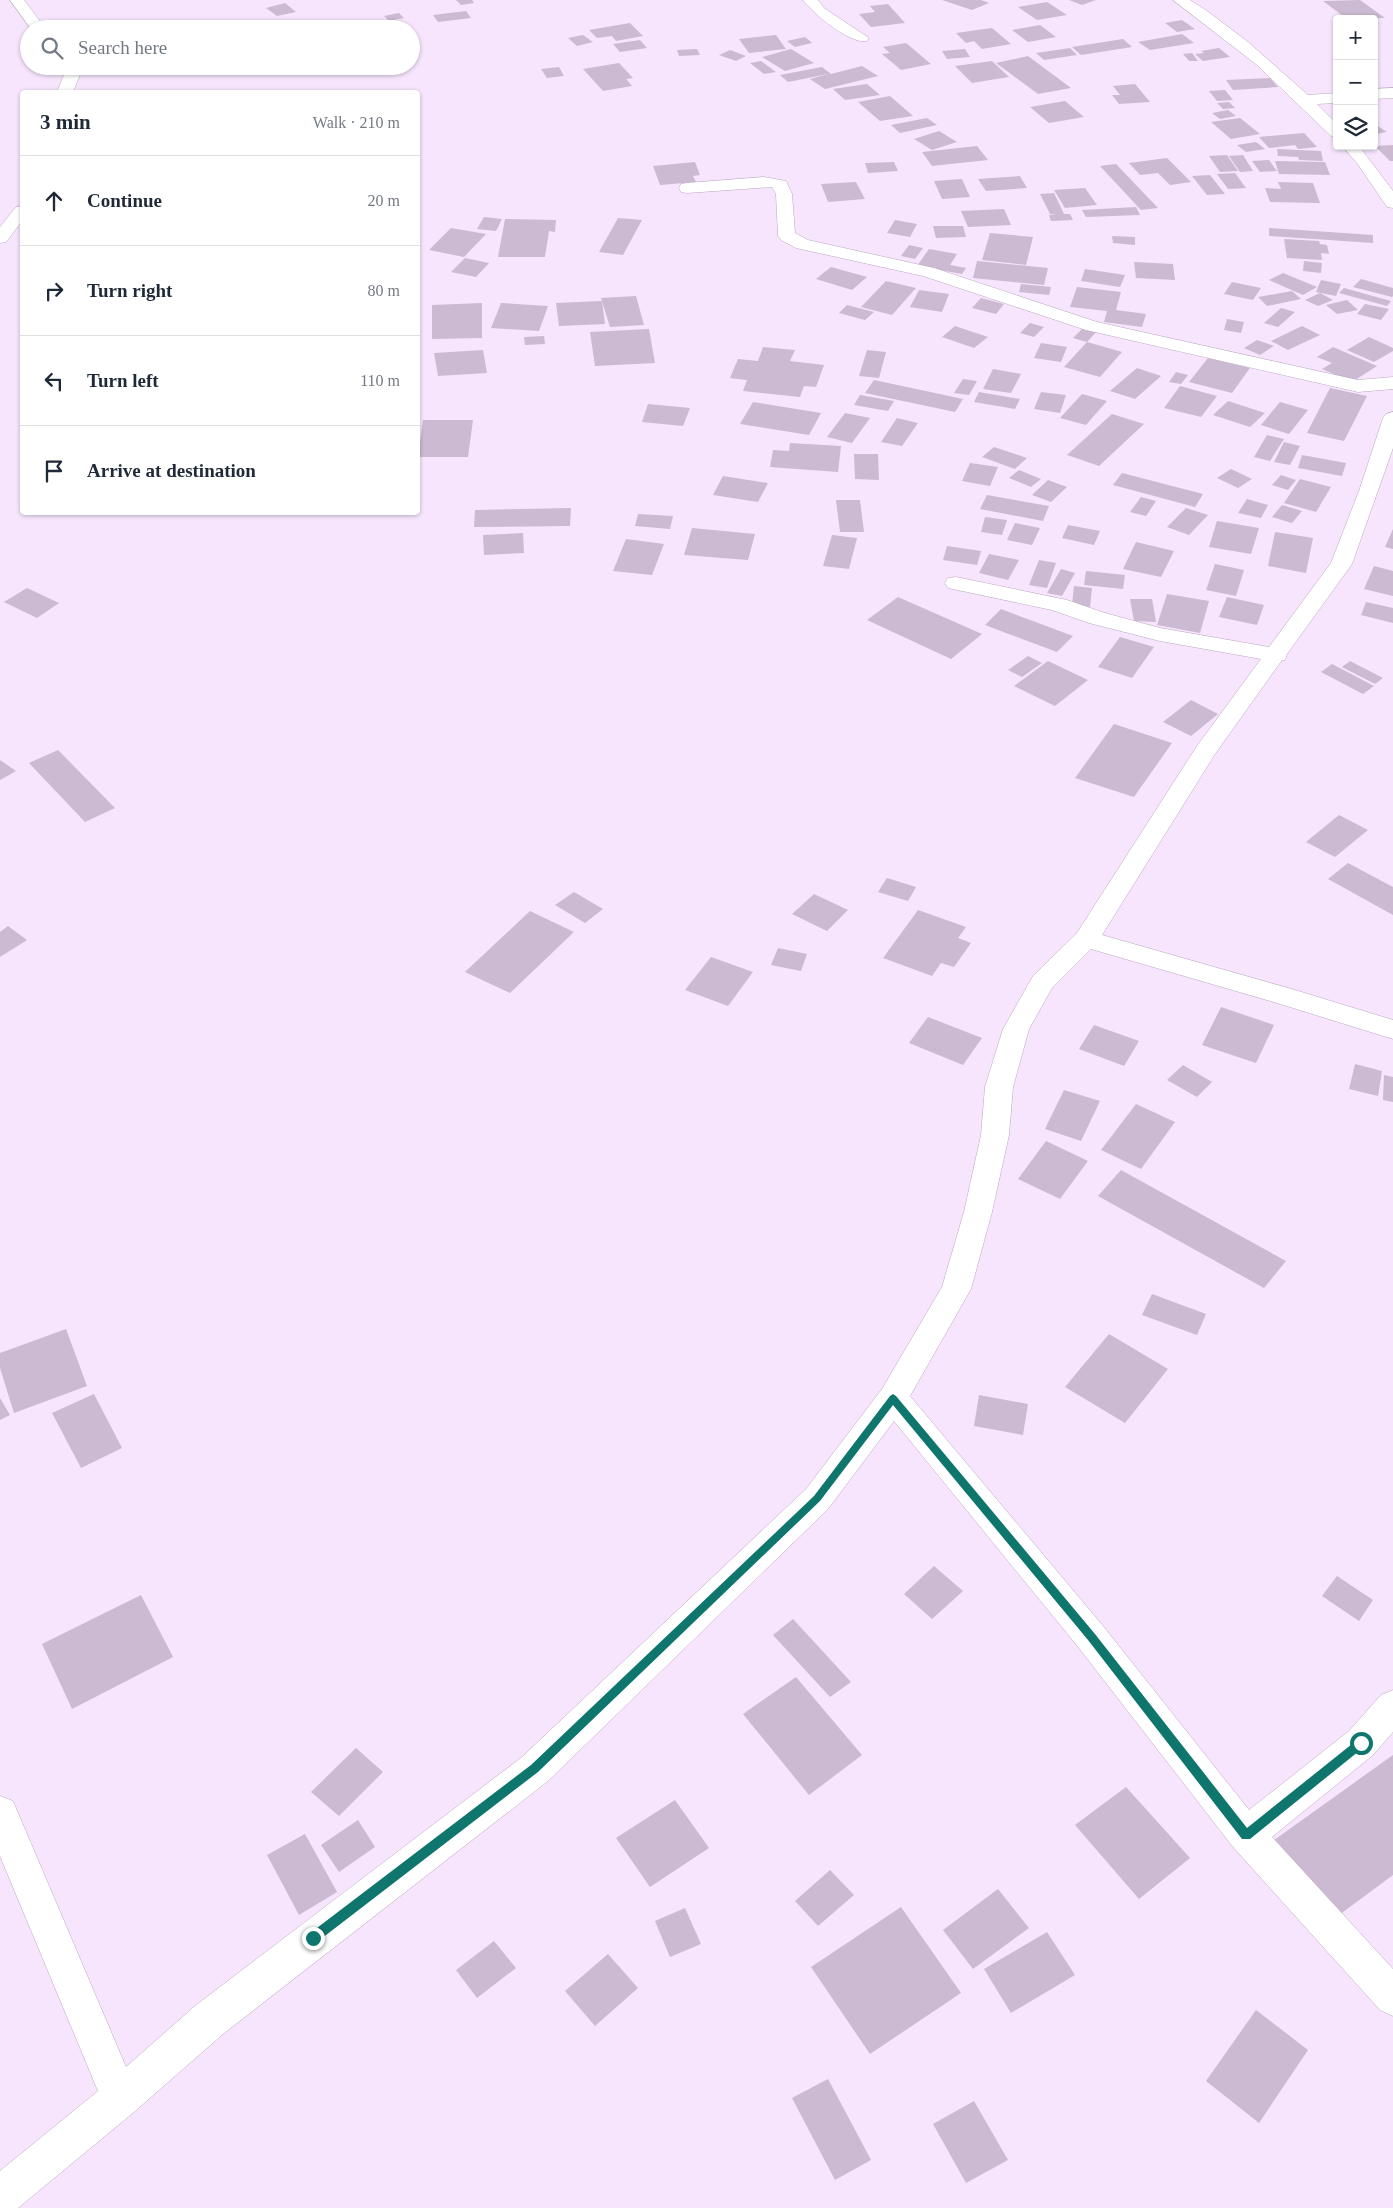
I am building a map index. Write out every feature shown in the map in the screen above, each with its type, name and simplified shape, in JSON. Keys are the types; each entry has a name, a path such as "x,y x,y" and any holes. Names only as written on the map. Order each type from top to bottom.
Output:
{"street":[{"path":"16,0 32,20"},
{"path":"810,0 820,11 862,38"},
{"path":"1180,0 1254,54 1305,100 1333,129"},
{"path":"66,90 72,75"},
{"path":"1378,94 1393,93"},
{"path":"1305,100 1333,98"},
{"path":"1354,150 1363,160 1393,203"},
{"path":"687,188 764,182 776,183 781,186 784,192 784,226 787,236 802,244 928,272 1092,326 1358,386 1393,383"},
{"path":"0,238 20,213"},
{"path":"0,2197 120,2098 216,2014 534,1769 817,1499 893,1398 956,1289 978,1212 995,1135 999,1087 1016,1029 1042,982 1086,939 1205,751 1277,655 1341,564 1369,491 1393,418"},
{"path":"956,583 1059,605 1097,618 1160,634 1277,655"},
{"path":"1086,939 1286,996 1393,1030"},
{"path":"893,1398 1091,1637 1246,1835 1393,1997"},
{"path":"1246,1835 1361,1743 1393,1706"},
{"path":"0,1812 120,2098"}],"building":[{"path":"456,0 472,0 474,3 461,5"},
{"path":"942,0 981,0 989,3 972,10"},
{"path":"1069,0 1096,0 1082,5"},
{"path":"1360,0 1385,18 1378,18 1378,15 1342,15 1323,1"},
{"path":"1047,2 1067,15 1037,20 1018,7"},
{"path":"285,3 296,12 277,16 266,8"},
{"path":"888,4 905,23 871,27 859,14 875,12 870,6"},
{"path":"466,11 471,18 438,22 433,15"},
{"path":"399,13 404,18 388,20 384,16"},
{"path":"1182,20 1195,29 1177,32 1165,23"},
{"path":"630,23 643,36 616,41 612,36 597,38 589,30"},
{"path":"1040,25 1056,37 1028,42 1012,30"},
{"path":"992,28 1011,44 982,49 974,41 966,43 956,33"},
{"path":"1182,34 1194,43 1150,50 1138,42"},
{"path":"583,35 593,42 577,46 568,38"},
{"path":"776,35 786,49 749,53 739,39"},
{"path":"805,37 812,43 795,47 787,41"},
{"path":"1123,39 1132,47 1081,55 1072,47"},
{"path":"640,40 647,48 620,52 613,44"},
{"path":"906,43 931,64 901,70 882,54 890,53 883,47"},
{"path":"1070,48 1077,55 1044,60 1036,53"},
{"path":"1219,48 1230,57 1203,61 1195,54 1204,53 1201,51"},
{"path":"697,49 700,55 679,56 677,50"},
{"path":"791,49 814,63 785,71 762,57"},
{"path":"965,49 970,57 947,59 942,51"},
{"path":"730,50 746,56 736,61 719,55"},
{"path":"1192,53 1198,61 1189,61 1183,54"},
{"path":"1028,56 1071,88 1038,94 996,63"},
{"path":"761,61 776,72 764,74 750,63"},
{"path":"992,61 1009,77 972,83 955,66"},
{"path":"619,63 633,78 626,79 632,86 603,91 583,69"},
{"path":"862,66 878,76 825,89 810,79 828,74 788,82 780,75 822,67 831,74"},
{"path":"559,67 564,76 547,78 541,69"},
{"path":"1270,78 1278,87 1233,90 1226,80"},
{"path":"867,84 880,95 845,100 833,89"},
{"path":"1135,84 1150,102 1119,104 1112,95 1120,95 1113,86"},
{"path":"1225,90 1233,100 1217,101 1209,91"},
{"path":"890,96 913,116 880,121 858,102"},
{"path":"1065,101 1084,117 1049,123 1030,107"},
{"path":"1229,102 1235,108 1223,109 1217,103"},
{"path":"1228,110 1236,116 1220,119 1212,113"},
{"path":"927,118 937,125 900,133 891,125"},
{"path":"1240,118 1260,134 1231,139 1211,122"},
{"path":"1378,126 1387,132 1378,134"},
{"path":"939,131 957,142 932,150 914,139"},
{"path":"1304,133 1317,147 1298,149 1295,145 1269,148 1259,137"},
{"path":"1256,142 1265,149 1246,152 1237,145"},
{"path":"1393,145 1393,161 1390,161 1378,149 1378,146"},
{"path":"977,146 988,160 932,166 922,152"},
{"path":"1277,149 1321,151 1323,161 1299,160 1298,157 1278,156"},
{"path":"1227,155 1238,171 1220,172 1209,156"},
{"path":"1243,155 1253,171 1240,172 1229,156"},
{"path":"1167,158 1191,182 1170,185 1158,173 1140,175 1129,163"},
{"path":"1269,160 1277,171 1260,172 1252,161"},
{"path":"1275,161 1325,162 1330,175 1279,174"},
{"path":"695,162 700,175 693,176 696,182 660,185 653,166"},
{"path":"894,162 898,171 868,173 865,163"},
{"path":"1116,164 1158,208 1141,210 1100,166"},
{"path":"1235,173 1246,188 1228,189 1217,174"},
{"path":"1210,175 1225,194 1207,195 1192,176"},
{"path":"1020,176 1027,188 986,191 978,179"},
{"path":"962,179 970,197 942,199 934,181"},
{"path":"856,182 865,199 828,202 821,184"},
{"path":"1278,182 1313,183 1320,203 1270,202 1265,188 1281,189"},
{"path":"1085,188 1097,205 1065,208 1054,190"},
{"path":"1054,193 1064,214 1070,214 1073,220 1051,221 1049,215 1057,214 1050,214 1040,194"},
{"path":"1136,207 1140,215 1086,217 1082,210"},
{"path":"1004,209 1011,225 968,227 961,211"},
{"path":"484,217 502,219 496,231 477,229"},
{"path":"618,218 642,220 623,255 599,252"},
{"path":"505,219 556,220 555,232 549,231 545,257 498,257"},
{"path":"895,220 917,224 910,237 887,233"},
{"path":"933,226 963,226 966,237 936,238"},
{"path":"451,228 486,234 464,257 429,250"},
{"path":"1269,228 1373,235 1373,243 1269,236"},
{"path":"990,233 1033,237 1026,265 982,260"},
{"path":"1112,236 1135,237 1135,245 1113,243"},
{"path":"1284,239 1319,241 1320,244 1327,245 1329,254 1321,253 1322,260 1287,258"},
{"path":"909,245 923,248 915,259 901,256"},
{"path":"929,249 957,254 950,265 966,268 962,274 917,266"},
{"path":"465,258 489,263 476,277 451,272"},
{"path":"977,261 1048,268 1044,285 973,278"},
{"path":"1304,261 1322,263 1321,273 1303,271"},
{"path":"1134,262 1173,264 1175,280 1136,278"},
{"path":"831,267 867,277 852,290 816,279"},
{"path":"1085,269 1125,275 1120,287 1081,281"},
{"path":"1283,273 1317,287 1303,295 1269,280"},
{"path":"1361,279 1393,288 1393,296 1353,287"},
{"path":"1321,280 1341,284 1336,296 1316,292"},
{"path":"886,281 916,288 892,315 861,307"},
{"path":"1232,282 1261,288 1253,300 1224,294"},
{"path":"1021,284 1051,287 1049,295 1019,292"},
{"path":"1077,287 1121,292 1116,310 1146,314 1142,327 1104,322 1107,311 1070,307"},
{"path":"1344,288 1391,301 1387,306 1339,293"},
{"path":"919,290 949,294 942,312 910,307"},
{"path":"1292,291 1301,299 1267,306 1258,297"},
{"path":"1320,293 1333,300 1318,306 1305,300"},
{"path":"636,296 644,325 610,327 601,298"},
{"path":"981,298 1004,304 996,314 972,308"},
{"path":"1347,300 1358,310 1337,314 1326,305"},
{"path":"602,301 605,324 559,326 556,303"},
{"path":"482,303 482,338 432,339 432,305"},
{"path":"501,303 548,306 539,331 491,328"},
{"path":"1365,304 1389,309 1381,320 1357,314"},
{"path":"847,305 874,312 865,320 839,313"},
{"path":"1281,308 1295,312 1278,327 1264,323"},
{"path":"1227,319 1244,322 1241,333 1224,330"},
{"path":"1030,323 1044,327 1034,337 1020,333"},
{"path":"955,326 988,337 974,348 942,337"},
{"path":"1085,326 1099,329 1087,342 1073,338"},
{"path":"1302,326 1320,335 1288,350 1271,341"},
{"path":"649,329 655,363 595,366 590,332"},
{"path":"544,336 545,344 525,345 524,337"},
{"path":"1369,337 1393,348 1393,351 1374,362 1347,350"},
{"path":"1257,340 1274,346 1260,355 1244,348"},
{"path":"1087,342 1122,352 1100,377 1064,367"},
{"path":"1041,343 1067,347 1061,362 1034,358"},
{"path":"763,347 795,350 790,361 824,365 816,387 804,386 800,397 743,391 747,380 730,378 738,359 758,361"},
{"path":"1333,347 1377,366 1352,382 1322,369 1332,363 1317,357"},
{"path":"483,350 487,373 438,376 434,353"},
{"path":"867,350 886,352 879,378 859,376"},
{"path":"1208,358 1250,368 1232,393 1189,382"},
{"path":"1137,368 1161,376 1135,399 1110,391"},
{"path":"993,369 1021,374 1011,393 983,389"},
{"path":"1176,372 1188,375 1181,384 1169,382"},
{"path":"963,379 977,381 969,395 954,393"},
{"path":"874,380 963,399 955,412 865,393"},
{"path":"1180,386 1217,396 1201,417 1164,408"},
{"path":"1330,388 1367,396 1344,441 1307,433"},
{"path":"979,392 1020,399 1015,409 974,402"},
{"path":"1041,392 1066,395 1060,413 1034,409"},
{"path":"1082,394 1107,401 1086,425 1060,418"},
{"path":"860,395 894,401 888,411 854,405"},
{"path":"1228,401 1265,413 1250,427 1213,415"},
{"path":"753,402 821,413 809,435 740,424"},
{"path":"1280,402 1308,410 1289,434 1261,425"},
{"path":"648,404 690,408 683,426 642,422"},
{"path":"845,413 870,418 852,443 827,437"},
{"path":"1112,414 1144,424 1099,466 1067,455"},
{"path":"897,418 918,423 902,446 881,442"},
{"path":"423,420 473,420 468,457 420,457"},
{"path":"1267,435 1284,439 1270,461 1254,457"},
{"path":"1284,442 1300,446 1290,465 1274,462"},
{"path":"790,443 841,446 838,472 770,467 773,450 789,451"},
{"path":"994,447 1027,458 1015,469 982,457"},
{"path":"854,454 878,454 879,480 855,479"},
{"path":"1302,455 1346,463 1342,476 1298,468"},
{"path":"970,463 998,467 990,486 962,481"},
{"path":"1231,469 1252,479 1238,488 1217,478"},
{"path":"1019,470 1041,479 1031,487 1009,478"},
{"path":"1122,473 1203,494 1195,507 1113,485"},
{"path":"1281,475 1296,480 1288,490 1272,485"},
{"path":"723,476 768,483 758,502 713,495"},
{"path":"1300,479 1331,487 1316,512 1284,503"},
{"path":"1048,480 1067,487 1051,502 1032,495"},
{"path":"987,495 1049,506 1043,521 980,509"},
{"path":"1141,497 1156,501 1146,516 1130,512"},
{"path":"1247,499 1268,505 1261,518 1238,513"},
{"path":"836,500 860,500 864,532 840,532"},
{"path":"1282,505 1302,511 1292,523 1272,517"},
{"path":"571,508 570,526 474,527 475,510"},
{"path":"1186,508 1208,515 1189,535 1167,527"},
{"path":"638,514 673,516 670,529 635,526"},
{"path":"985,517 1007,520 1002,535 981,532"},
{"path":"1217,521 1259,528 1251,554 1209,547"},
{"path":"1015,523 1040,528 1032,545 1007,540"},
{"path":"1068,525 1100,531 1094,545 1062,538"},
{"path":"692,528 755,534 748,560 684,555"},
{"path":"1393,529 1393,549 1385,547"},
{"path":"1275,532 1313,538 1306,573 1268,566"},
{"path":"523,533 524,553 484,555 483,535"},
{"path":"832,535 857,538 849,569 823,566"},
{"path":"626,539 664,544 652,575 613,571"},
{"path":"1136,542 1174,551 1161,577 1123,569"},
{"path":"947,546 981,551 977,565 943,560"},
{"path":"989,554 1019,560 1008,580 979,573"},
{"path":"1039,560 1056,563 1047,588 1029,585"},
{"path":"1215,564 1244,570 1236,596 1206,590"},
{"path":"1374,566 1393,571 1393,596 1364,589"},
{"path":"1061,569 1075,573 1062,596 1047,593"},
{"path":"1086,571 1125,575 1123,589 1084,585"},
{"path":"1074,586 1092,588 1090,607 1072,605"},
{"path":"27,588 59,603 37,618 4,602"},
{"path":"1167,594 1209,601 1200,633 1157,625"},
{"path":"898,597 982,634 951,659 867,620"},
{"path":"1227,597 1264,605 1257,625 1219,617"},
{"path":"1130,599 1152,599 1156,622 1134,621"},
{"path":"1366,602 1393,608 1393,623 1361,615"},
{"path":"1001,609 1073,636 1057,652 985,625"},
{"path":"1120,637 1154,647 1132,678 1098,667"},
{"path":"1028,656 1042,663 1022,677 1008,670"},
{"path":"1048,661 1088,680 1055,706 1014,686"},
{"path":"1350,661 1383,678 1375,684 1342,667"},
{"path":"1332,664 1374,686 1363,694 1321,672"},
{"path":"1191,700 1218,714 1191,736 1163,722"},
{"path":"1114,724 1172,743 1134,797 1075,778"},
{"path":"58,750 115,808 85,822 29,763"},
{"path":"0,760 16,771 0,780"},
{"path":"1339,815 1368,830 1335,857 1306,842"},
{"path":"1348,863 1393,887 1393,915 1328,879"},
{"path":"887,878 916,887 908,901 878,892"},
{"path":"574,892 603,909 585,923 555,905"},
{"path":"814,894 848,910 827,931 792,914"},
{"path":"918,910 966,927 958,938 971,943 954,967 941,963 932,976 883,958"},
{"path":"530,911 574,932 510,993 465,972"},
{"path":"8,926 27,940 0,957 0,932"},
{"path":"778,948 807,954 801,971 771,965"},
{"path":"711,957 753,972 728,1006 685,990"},
{"path":"1221,1007 1274,1025 1256,1063 1202,1045"},
{"path":"928,1017 982,1038 963,1065 909,1043"},
{"path":"1094,1025 1139,1041 1124,1066 1079,1049"},
{"path":"1355,1064 1382,1071 1378,1096 1349,1089"},
{"path":"1183,1065 1212,1082 1197,1097 1167,1080"},
{"path":"1384,1075 1393,1077 1393,1102 1383,1100"},
{"path":"1064,1090 1100,1101 1081,1141 1045,1129"},
{"path":"1136,1104 1175,1122 1141,1169 1101,1150"},
{"path":"1046,1141 1088,1161 1060,1199 1018,1179"},
{"path":"1121,1170 1286,1261 1264,1288 1098,1196"},
{"path":"1152,1294 1206,1314 1197,1335 1142,1315"},
{"path":"66,1329 87,1386 14,1413 0,1368 0,1353"},
{"path":"1109,1334 1168,1369 1125,1423 1065,1387"},
{"path":"94,1394 122,1448 81,1468 52,1413"},
{"path":"979,1395 1028,1404 1023,1435 974,1426"},
{"path":"0,1398 10,1415 0,1420"},
{"path":"934,1566 963,1591 932,1619 904,1594"},
{"path":"1337,1576 1373,1600 1359,1621 1322,1596"},
{"path":"141,1595 173,1657 72,1709 42,1644"},
{"path":"793,1619 851,1682 830,1697 773,1635"},
{"path":"796,1677 862,1755 809,1795 743,1714"},
{"path":"356,1748 383,1772 339,1816 311,1792"},
{"path":"1393,1755 1393,1875 1335,1918 1270,1843"},
{"path":"1126,1787 1190,1858 1139,1899 1075,1825"},
{"path":"675,1800 709,1848 650,1887 616,1838"},
{"path":"358,1820 375,1847 339,1872 321,1845"},
{"path":"305,1834 337,1892 299,1915 267,1855"},
{"path":"830,1870 854,1895 818,1926 795,1901"},
{"path":"998,1889 1029,1928 973,1969 943,1930"},
{"path":"901,1907 961,1993 870,2054 811,1967"},
{"path":"685,1908 701,1944 670,1957 655,1921"},
{"path":"1047,1932 1075,1975 1011,2013 984,1969"},
{"path":"494,1941 516,1968 477,1998 456,1970"},
{"path":"608,1954 638,1988 595,2026 565,1991"},
{"path":"1256,2010 1308,2050 1259,2123 1206,2081"},
{"path":"828,2079 871,2160 835,2180 792,2098"},
{"path":"974,2101 1008,2160 966,2183 933,2124"}],"route":[{"path":"313,1938 534,1769 817,1499 893,1398 1091,1637 1246,1835 1361,1743"}]}
